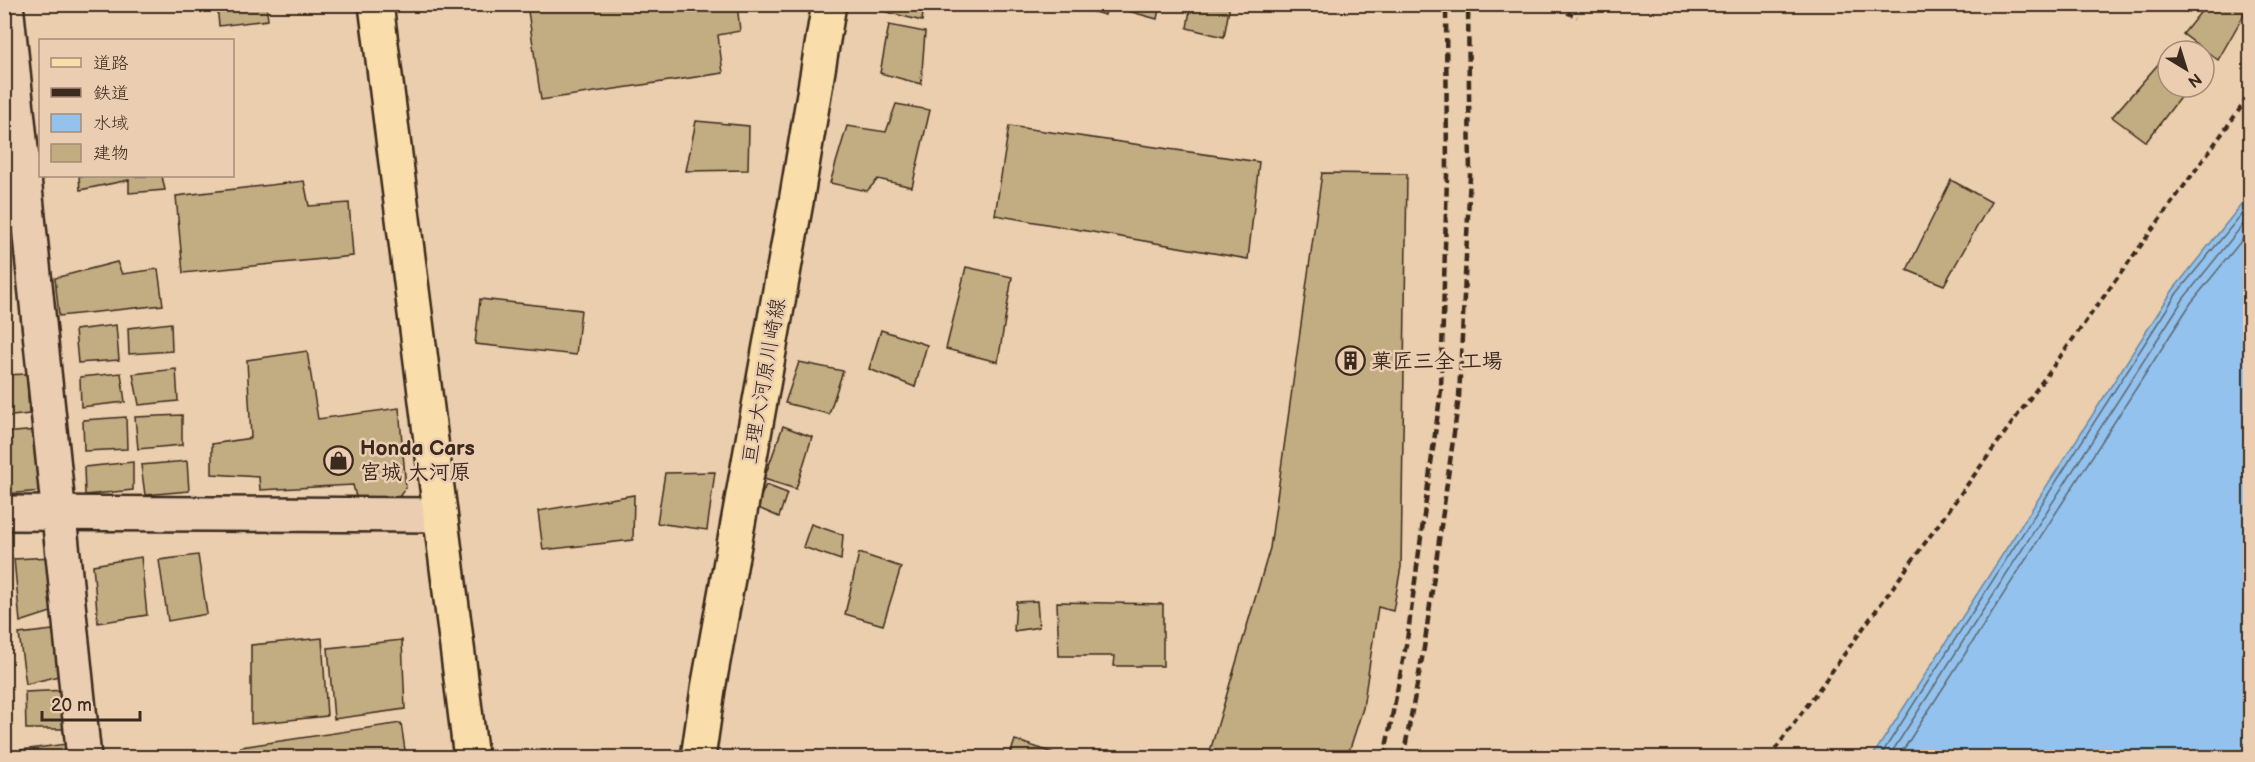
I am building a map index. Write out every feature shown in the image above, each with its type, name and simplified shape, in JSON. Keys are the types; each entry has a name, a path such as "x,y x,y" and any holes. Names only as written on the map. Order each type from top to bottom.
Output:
{"main road":[{"path":"376,4 471,758"},
{"name":"亘理大河原川崎線","path":"698,758 708,689 796,202 829,4"}],"street":[{"path":"6,4 18,249 58,513 84,758"},
{"path":"4,513 440,515"}],"path":[{"path":"1548,4 1577,17"},
{"path":"1769,758 2250,95"}],"water":[{"path":"2250,194 2250,757 1872,757 2173,290"}],"building":[{"path":"217,4 266,4 268,20 219,26"},
{"path":"527,4 737,4 740,31 718,35 723,73 541,100"},
{"path":"872,4 924,4 922,21 871,8"},
{"path":"1072,4 1107,4 1105,15 1072,6"},
{"path":"1122,4 1160,4 1157,19 1121,9"},
{"path":"1191,4 1230,4 1224,37 1187,28"},
{"path":"2207,4 2250,4 2218,60 2216,59 2216,39 2190,39 2183,34"},
{"path":"889,25 925,32 921,84 880,73"},
{"path":"2156,67 2156,99 2179,99 2146,142 2112,117"},
{"path":"896,104 930,110 912,187 878,179 867,191 830,183 847,126 886,132"},
{"path":"696,121 749,126 748,170 686,171"},
{"path":"1009,126 1259,162 1248,259 995,215"},
{"name":"菓匠三全 工場","path":"1322,173 1407,174 1401,567 1393,611 1378,607 1363,708 1347,758 1208,758 1270,548"},
{"path":"79,177 162,177 165,190 129,193 129,180 80,190"},
{"path":"1951,180 1991,202 1944,285 1907,270"},
{"path":"304,181 309,206 349,203 353,256 183,273 176,196"},
{"path":"4,186 8,224 4,224"},
{"path":"117,262 122,274 158,269 163,305 59,316 55,278"},
{"path":"966,267 1012,277 998,362 946,349"},
{"path":"480,299 581,310 576,355 475,344"},
{"path":"171,323 172,351 129,354 128,328"},
{"path":"116,325 119,360 78,363 75,330"},
{"path":"881,330 927,345 915,387 869,369"},
{"path":"307,351 318,419 399,408 406,487 399,497 356,497 353,485 260,490 259,477 212,474 212,444 251,438 247,360"},
{"path":"799,362 843,371 829,414 785,403"},
{"path":"176,369 178,401 139,405 133,374"},
{"path":"121,373 125,402 81,407 80,377"},
{"path":"27,374 29,414 4,417 4,375"},
{"path":"182,415 182,445 138,449 135,417"},
{"path":"126,417 127,449 84,451 83,420"},
{"path":"783,426 812,437 796,489 764,479"},
{"path":"37,430 44,491 4,494 4,433"},
{"path":"187,461 189,491 145,495 141,465"},
{"path":"133,462 133,490 85,495 84,467"},
{"path":"715,472 707,530 657,523 665,473"},
{"path":"766,485 787,493 779,517 756,507"},
{"path":"634,495 633,540 543,550 538,511"},
{"path":"811,524 843,535 841,560 803,547"},
{"path":"859,553 901,567 883,625 845,614"},
{"path":"198,555 207,614 168,621 159,560"},
{"path":"52,557 57,610 20,622 14,559"},
{"path":"141,557 147,615 98,623 93,565"},
{"path":"1037,601 1039,627 1014,631 1016,602"},
{"path":"1057,602 1163,604 1163,666 1114,666 1115,656 1059,656"},
{"path":"61,629 63,675 26,684 19,634"},
{"path":"322,638 327,716 251,724 251,645"},
{"path":"402,640 405,709 334,719 328,648"},
{"path":"67,690 70,729 26,729 25,692"},
{"path":"401,723 406,757 241,758 241,747"},
{"path":"1015,740 1068,758 1009,758"},
{"path":"73,743 73,758 15,758 15,751"}],"railway":[{"path":"1384,758 1407,640 1441,390 1447,176 1446,4"},
{"path":"1403,758 1424,648 1459,397 1470,176 1468,4"}],"place":[{"name":"菓匠三全 工場","path":"1350,361"},
{"name":"Honda Cars 宮城 大河原","path":"339,460"}]}
